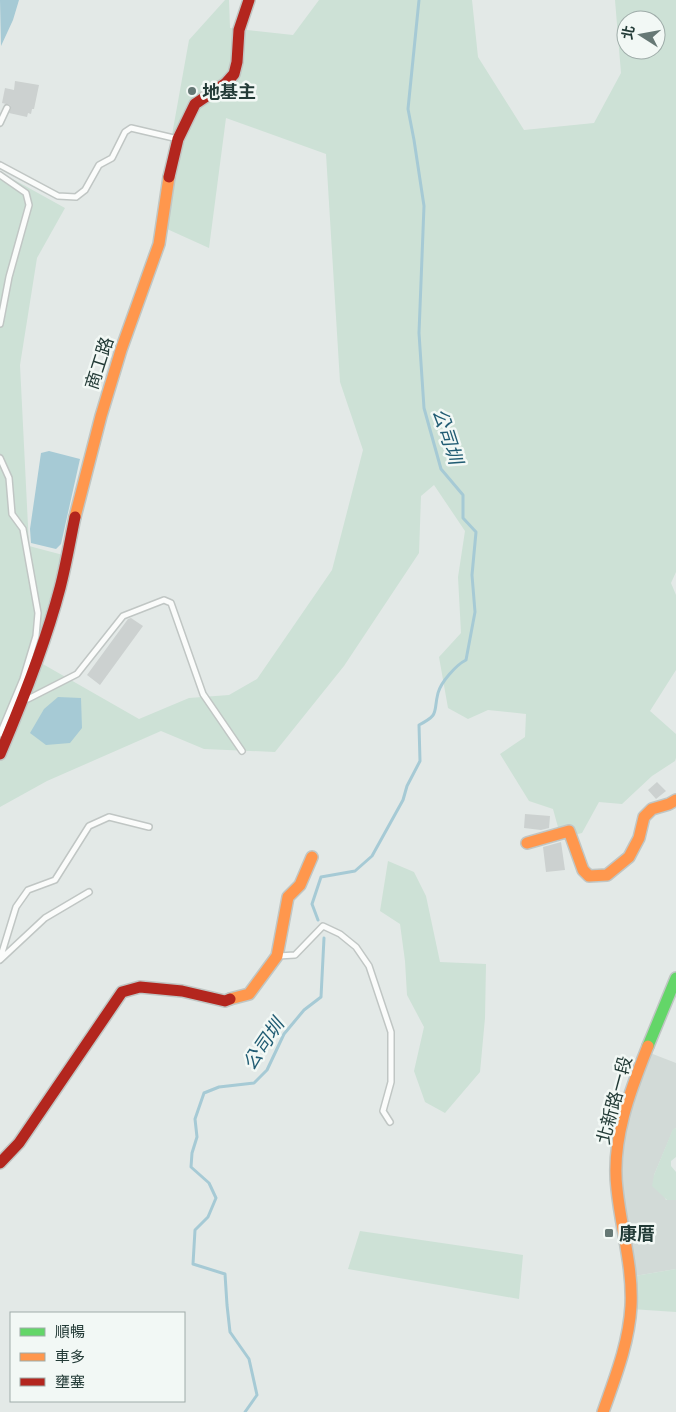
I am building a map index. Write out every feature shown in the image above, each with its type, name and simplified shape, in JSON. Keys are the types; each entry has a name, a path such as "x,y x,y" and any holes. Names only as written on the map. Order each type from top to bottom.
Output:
{"street":[{"name":"商工路","path":"0,754 23,701 44,642 60,588 100,416 159,244 170,167 178,140 195,104 226,83 234,74 237,62 239,30 249,0"},
{"path":"527,843 569,830 583,870 589,876 607,875 629,857 639,838 644,817 652,809 676,800"},
{"path":"0,1163 19,1143 90,1042 122,992 140,987 173,990 225,1001 248,994 277,956 288,897 300,885 312,858"},
{"name":"北新路一段","path":"603,1412 626,1346 632,1314 630,1270 616,1188 616,1161 623,1122 635,1077 676,978"}],"lane":[{"path":"0,123 7,108"},
{"path":"0,165 58,196 76,197 85,190 99,165 112,158 125,132 131,128 178,140"},
{"path":"0,175 26,193 29,204 9,277 0,323"},
{"path":"0,458 9,478 12,514 23,529 38,613 36,636 23,679 0,734"},
{"path":"23,701 77,674 123,616 164,600 171,603 203,694 242,751"},
{"path":"0,960 16,907 28,890 55,880 89,826 109,817 149,827"},
{"path":"0,960 45,918 89,892"},
{"path":"277,956 295,955 323,926 340,934 356,947 369,966 391,1032 391,1082 383,1111 390,1122"}],"shaded area":[{"path":"645,1051 676,1063 676,1128 673,1130 654,1175 666,1200 676,1200 676,1269 629,1277 618,1242 612,1169"}],"green space":[{"path":"225,0 229,0 230,28 293,35 319,0 472,0 478,57 524,130 594,123 621,73 620,60 666,60 666,10 616,10 616,12 615,0 676,0 676,572 671,583 676,595 676,670 650,711 676,734 675,761 652,776 622,804 599,802 582,833 561,838 553,809 529,801 500,754 525,737 526,714 488,710 468,719 448,708 439,657 461,633 458,577 465,531 434,485 421,496 419,553 344,666 275,752 204,749 161,731 47,781 0,807 0,748 34,659 139,719 189,698 229,695 257,679 332,570 363,450 340,382 326,154 226,118 209,248 156,224 189,40"},
{"path":"0,172 65,208 37,258 20,365 29,546 63,555 32,659 0,738"},
{"path":"388,861 414,872 426,896 440,962 486,964 485,1018 480,1072 445,1113 425,1102 414,1071 424,1027 407,995 400,924 380,911"},
{"path":"676,1128 676,1157 671,1161 671,1166 676,1172 676,1200 667,1200 652,1186 654,1175 673,1129"},
{"path":"360,1231 523,1255 519,1299 348,1269"},
{"path":"676,1269 676,1312 631,1309 629,1277"}],"water":[{"path":"0,0 19,0 13,20 1,46"},
{"path":"49,451 80,459 61,544 56,549 31,543 30,529 41,453"},
{"path":"58,697 81,698 82,728 70,743 46,745 30,733 44,709"}],"building":[{"path":"15,81 39,85 34,109 32,109 31,114 28,113 27,117 9,113 10,105 2,103 5,88 14,90"},
{"path":"131,618 143,626 100,685 87,675 128,619"},
{"path":"657,782 666,791 656,799 648,790"},
{"path":"525,814 550,816 549,828 541,830 524,828"},
{"path":"561,842 565,870 546,872 543,847"}],"waterway":[{"name":"公司圳","path":"318,920 312,904 321,877 355,871 372,856 403,800 407,786 420,761 419,725 433,715 442,684 466,660 475,612 472,575 476,532 463,518 463,495 441,469 424,408 419,333 424,206 408,109 419,0"},
{"name":"公司圳","path":"245,1412 257,1395 249,1359 230,1332 225,1274 193,1264 195,1230 208,1217 216,1198 209,1183 191,1167 192,1153 197,1137 195,1119 204,1093 219,1087 254,1083 267,1070 284,1034 304,1010 321,997 324,938"}],"traffic: fast":[{"path":"648,1046 676,978"}],"traffic: slow":[{"path":"75,517 101,416 121,350 159,244 169,177"},
{"path":"527,843 569,831 583,870 589,876 607,875 629,857 639,838 644,817 652,809 676,800"},
{"path":"230,999 249,994 277,956 288,897 300,885 312,857"},
{"path":"603,1412 624,1347 631,1306 629,1262 617,1189 616,1171 619,1134 629,1098 648,1046"}],"traffic: jam":[{"path":"169,177 178,139 195,104 226,83 234,74 237,62 239,30 249,0"},
{"path":"0,754 48,630 62,579 75,517"},
{"path":"0,1163 19,1143 122,992 140,987 182,991 225,1001 230,999"}],"place":[{"name":"地基主","path":"192,91"},
{"name":"康厝","path":"609,1233"}]}
